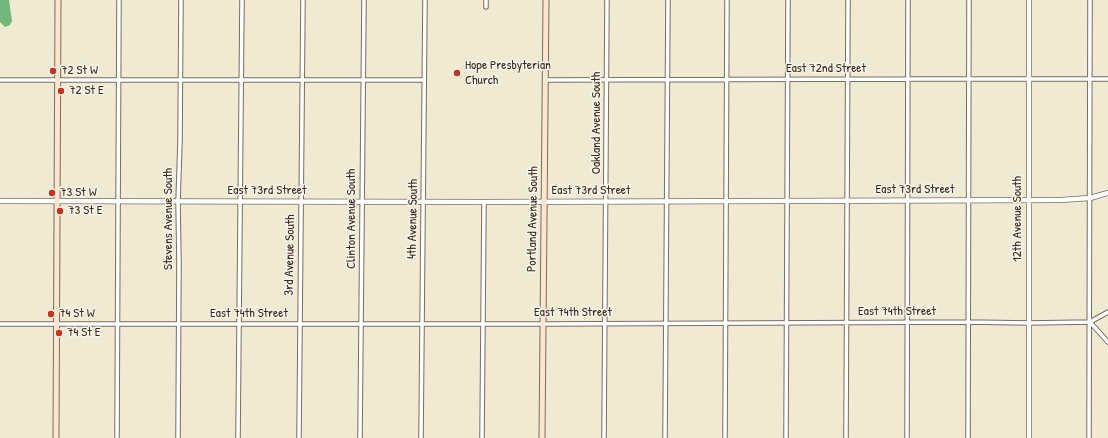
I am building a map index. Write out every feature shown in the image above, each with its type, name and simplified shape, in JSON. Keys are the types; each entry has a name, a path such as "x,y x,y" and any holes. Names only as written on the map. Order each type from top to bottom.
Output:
{"main road":[{"path":"56,438 58,0"},
{"name":"Portland Avenue South","path":"542,438 546,0"}],"street":[{"path":"117,438 119,0"},
{"name":"Stevens Avenue South","path":"178,438 178,202 181,0"},
{"path":"238,438 242,0"},
{"name":"3rd Avenue South","path":"299,438 303,0"},
{"name":"Clinton Avenue South","path":"360,438 364,0"},
{"name":"4th Avenue South","path":"421,438 425,0"},
{"path":"486,0 486,7"},
{"name":"Oakland Avenue South","path":"604,438 607,0"},
{"path":"665,438 668,0"},
{"path":"725,438 728,0"},
{"path":"786,438 788,0"},
{"path":"846,438 848,0"},
{"path":"907,438 908,0"},
{"path":"968,438 969,0"},
{"name":"12th Avenue South","path":"1029,0 1029,438"},
{"path":"1089,438 1090,0"},
{"name":"East 72nd Street","path":"545,80 908,78 1108,79"},
{"path":"0,80 424,80"},
{"name":"East 73rd Street","path":"0,201 666,202 1068,200 1090,198 1108,193"},
{"path":"482,438 484,202"},
{"path":"1090,322 1108,312"},
{"path":"1090,322 1108,342"},
{"name":"East 74th Street","path":"0,324 1090,322"}],"green space":[{"path":"0,0 9,0 12,21 10,25 5,27 0,22"}],"place":[{"name":"72 St W","path":"53,71"},
{"name":"Hope Presbyterian Church","path":"457,73"},
{"name":"72 St E","path":"61,91"},
{"name":"73 St W","path":"52,193"},
{"name":"73 St E","path":"60,211"},
{"name":"74 St W","path":"51,314"},
{"name":"74 St E","path":"59,333"}]}
